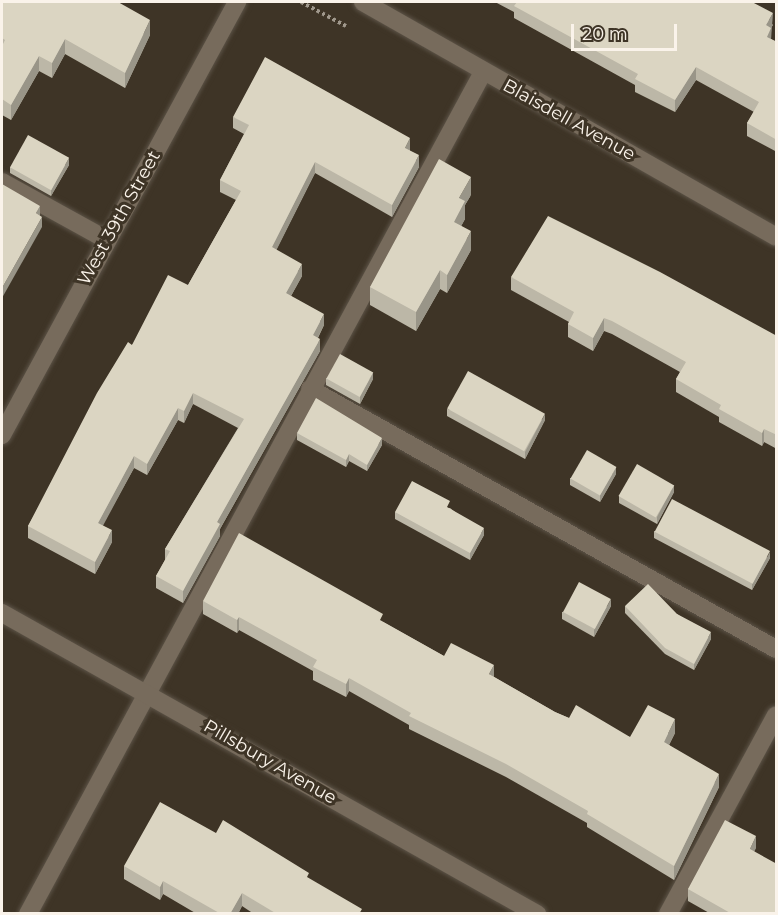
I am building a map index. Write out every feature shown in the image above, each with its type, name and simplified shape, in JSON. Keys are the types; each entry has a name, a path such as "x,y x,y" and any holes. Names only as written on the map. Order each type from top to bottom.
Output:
{"street":[{"name":"West 39th Street","path":"2,435 237,2"},
{"name":"Blaisdell Avenue","path":"363,2 777,237"},
{"path":"28,914 483,72"},
{"path":"2,182 107,240"},
{"path":"310,389 777,649"},
{"name":"Pillsbury Avenue","path":"2,613 537,914"},
{"path":"668,914 777,715"}],"building":[{"path":"2,2 118,2 150,20 125,73 65,39 52,63 39,56 11,105 2,99 2,46 5,40 2,38"},
{"path":"517,2 752,2 773,13 766,25 771,28 767,37 777,42 777,140 747,123 759,102 696,67 675,100 635,79 638,74 514,6"},
{"path":"265,57 410,138 405,148 419,155 392,205 315,162 272,247 302,264 286,293 324,314 313,335 320,339 217,522 220,524 183,591 156,576 170,551 165,549 244,419 193,393 184,411 178,408 147,464 134,456 98,523 112,530 95,562 28,526 97,393 128,342 132,345 168,275 188,285 241,191 220,180 249,125 233,117"},
{"path":"28,135 69,158 51,190 10,167"},
{"path":"439,159 471,177 459,198 465,201 454,222 471,231 447,275 440,270 416,312 370,287"},
{"path":"2,184 40,206 36,213 42,217 2,288"},
{"path":"548,216 660,272 777,336 777,435 764,429 762,433 719,409 721,405 676,379 686,362 604,318 593,338 568,324 574,312 511,277"},
{"path":"340,354 373,372 360,397 326,378"},
{"path":"468,371 545,414 524,451 447,409"},
{"path":"316,398 382,438 367,465 349,454 346,460 297,433"},
{"path":"587,450 616,467 600,496 570,479"},
{"path":"637,464 674,486 656,518 618,496"},
{"path":"412,481 450,501 447,507 484,528 470,553 395,512"},
{"path":"672,499 770,551 753,584 655,532"},
{"path":"239,533 383,614 380,620 444,656 451,643 494,665 489,674 569,718 576,705 630,737 648,705 675,719 664,742 719,774 674,866 587,814 588,811 506,764 409,716 411,713 349,678 346,684 313,667 317,660 239,617 237,620 203,601"},
{"path":"579,582 611,599 595,629 563,612"},
{"path":"648,584 677,614 711,632 694,664 665,648 625,606"},
{"path":"160,802 216,833 223,820 309,873 307,877 362,909 359,914 277,914 242,893 230,914 221,914 163,881 160,887 124,866"},
{"path":"725,820 756,836 750,849 777,864 777,914 732,914 688,889"}]}
